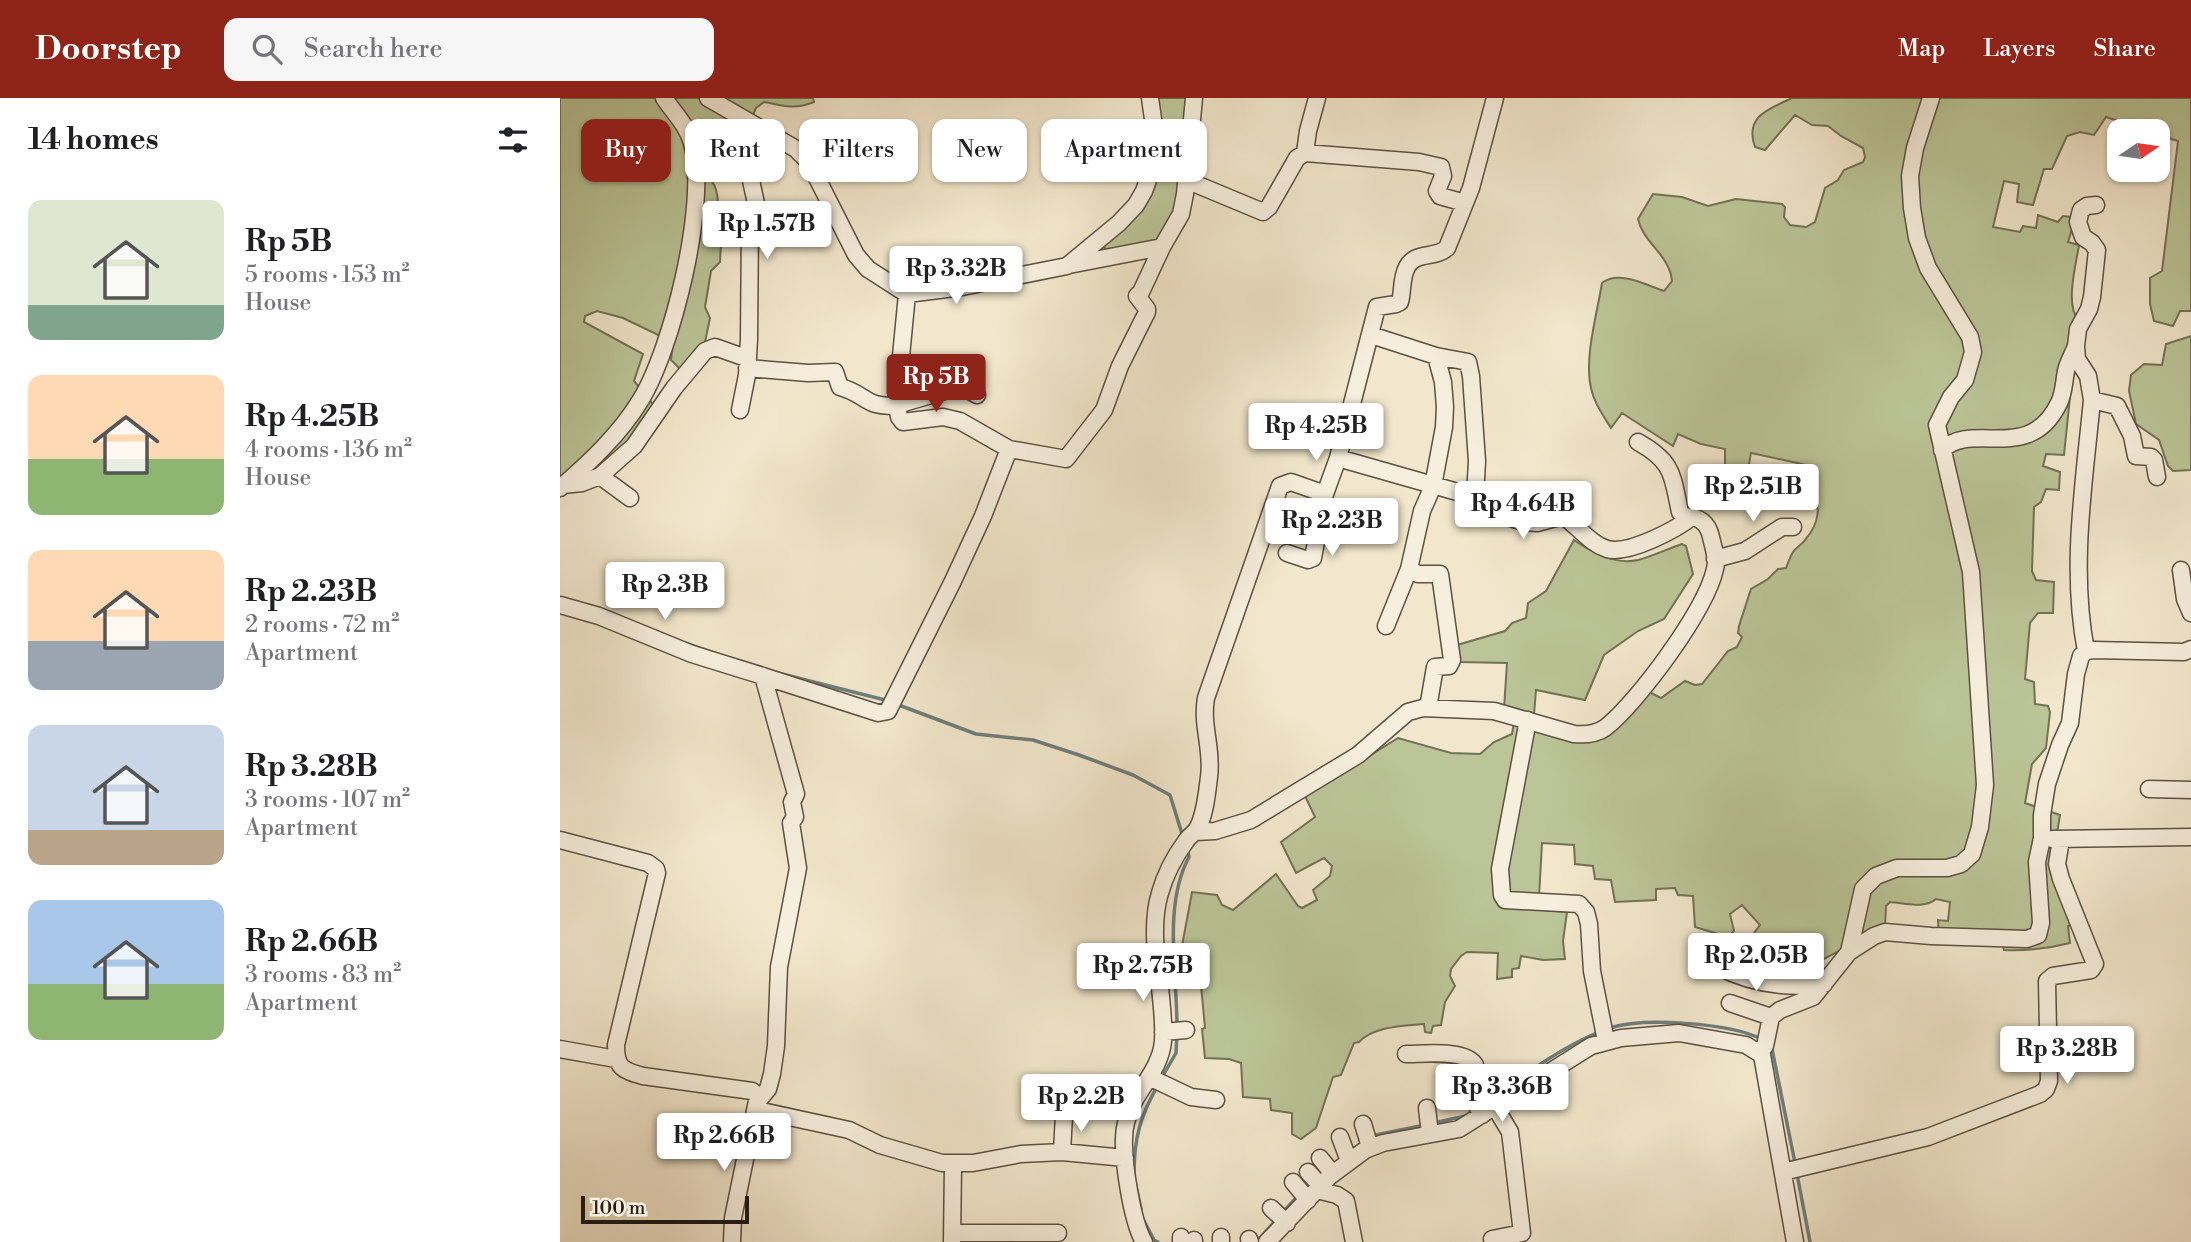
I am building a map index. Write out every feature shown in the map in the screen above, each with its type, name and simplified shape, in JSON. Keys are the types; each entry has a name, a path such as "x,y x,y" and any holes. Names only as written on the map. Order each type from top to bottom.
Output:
{"street":[{"path":"708,98 796,149 807,160 856,255 868,269 907,294 962,287 1162,247"},
{"path":"1067,266 1119,223 1136,205 1144,191 1153,152 1154,125 1150,98"},
{"path":"1192,119 1194,98"},
{"path":"1305,153 1317,98"},
{"path":"1287,553 1308,560 1313,558 1325,494 1338,458 1377,307 1400,302 1403,278 1411,261 1442,253 1447,248 1465,204 1495,98"},
{"path":"1849,952 1863,889 1876,876 1897,868 1947,868 1961,864 1972,854 1980,827 1985,785 1971,572 1937,425 1951,397 1965,380 1973,352 1969,337 1928,268 1917,238 1912,208 1910,176 1915,148 1931,98"},
{"path":"561,486 618,432 641,401 663,355 683,280 696,202 692,143 669,100"},
{"path":"737,117 759,217 758,221 750,223 748,227 750,295 740,410"},
{"path":"1191,182 1263,212 1269,207 1297,158 1305,153 1437,165 1443,171 1437,191 1440,196 1465,204"},
{"path":"897,405 899,417 903,422 943,417 960,421 1009,449 1066,459 1104,410 1120,366 1147,313 1137,296 1142,292 1162,247 1181,214 1186,182"},
{"path":"2086,651 2079,615 2077,583 2092,400 2088,376 2077,359 2076,346 2078,329 2092,297 2097,250 2083,237 2078,222 2081,211 2087,206 2096,205"},
{"path":"899,377 907,294"},
{"path":"1371,335 1436,356 1468,362 1478,461 1475,497"},
{"path":"1942,450 1950,443 1971,439 1996,440 2029,435 2043,426 2060,401 2067,367 2076,346"},
{"path":"561,486 582,483 600,476 634,446 674,388 705,351 715,347 746,363 808,373 835,372 840,387 858,393 873,405 897,405 955,388 962,388 977,395"},
{"path":"1386,626 1409,569 1422,511 1433,486 1444,427 1443,382 1436,356"},
{"path":"2092,400 2117,406 2132,436 2134,453 2136,456 2151,457 2154,460 2157,477"},
{"path":"1191,835 1251,820 1358,755 1408,712 1428,708 1494,711 1574,734 1587,735 1603,730 1637,695 1681,636 1707,591 1715,570 1709,530 1703,521 1693,516 1684,516 1680,512 1672,472 1664,461 1638,442"},
{"path":"560,605 599,616 692,654 878,713 888,711 983,516 1009,449"},
{"path":"1338,458 1475,497 1489,503 1498,514 1523,522 1537,523 1563,516 1590,540 1609,550 1629,548 1683,524 1693,516"},
{"path":"600,476 630,498"},
{"path":"1149,1235 1139,1205 1136,1180 1125,1158 1126,1120 1132,1104 1156,1081 1159,1059 1175,1031 1157,962 1157,907 1160,893 1179,852 1198,827 1209,775 1209,753 1204,725 1206,698 1280,486 1291,482 1325,494"},
{"path":"1715,559 1745,551 1782,527 1793,527"},
{"path":"1409,569 1418,574 1440,574 1452,660 1449,666 1435,667 1428,708"},
{"path":"2181,570 2185,599 2191,613"},
{"path":"1795,1242 1791,1170 1762,1055 1765,1037 1780,1010 1813,997 1849,952 1864,941 1885,932 1931,936 2034,938 2038,935 2041,923 2037,862 2042,838 2042,815 2055,756 2070,723 2081,656 2086,651 2189,654"},
{"path":"732,1242 733,1218 758,1105 768,1089 772,1074 776,1046 779,967 798,869 791,822 794,817 792,802 796,794 763,676"},
{"path":"1528,720 1500,869 1502,895 1505,900 1513,902 1550,901 1579,904 1583,907 1589,924 1592,971 1604,1032"},
{"path":"2149,789 2191,790"},
{"path":"2042,838 2191,837"},
{"path":"1791,1170 1928,1137 2040,1094 2046,1089 2049,1081 2048,981 2053,976 2091,970 2095,964 2061,879 2057,864 2061,839"},
{"path":"560,840 648,863 656,869 616,1045 616,1059 626,1071 643,1076 752,1091 756,1093 758,1105"},
{"path":"1717,966 1741,978 1768,984 1824,984"},
{"path":"1730,1003 1765,1037"},
{"path":"1267,1242 1279,1215 1326,1165 1366,1135 1383,1143 1428,1121 1459,1129 1483,1108 1582,1051 1604,1032 1638,1035 1679,1033 1746,1045 1765,1037"},
{"path":"560,1049 616,1059"},
{"path":"1406,1054 1463,1055 1470,1058 1475,1065 1483,1108 1510,1132 1521,1233 1492,1239"},
{"path":"1156,1081 1191,1097 1216,1100"},
{"path":"758,1105 849,1130 880,1145 953,1164 1021,1154 1062,1152 1125,1158"},
{"path":"1062,1152 1064,1115"},
{"path":"953,1164 952,1237 1058,1233"},
{"path":"1308,1185 1346,1201 1354,1242"}],"green space":[{"path":"560,98 813,98 814,102 795,107 764,102 756,108 753,115 739,119 685,119 685,127 682,127 685,138 685,182 712,182 718,202 711,208 716,227 713,230 713,241 721,242 720,262 711,271 705,307 710,318 705,342 681,370 671,360 673,342 623,318 597,311 585,316 584,322 643,354 634,381 656,408 612,461 594,450 560,479"},
{"path":"1155,98 1186,98 1184,119 1158,119"},
{"path":"1792,98 2191,98 2191,311 2180,311 2173,326 2154,321 2150,304 2150,278 2162,271 2178,141 2170,139 2170,119 2106,117 2094,135 2080,132 2067,136 2052,169 2044,169 2033,205 2017,202 2019,184 2004,181 1993,227 2020,232 2023,226 2036,228 2038,215 2058,222 2063,216 2071,217 2074,223 2068,242 2079,245 2072,294 2074,313 2078,319 2064,455 2046,454 2043,466 2060,472 2059,490 2046,489 2041,502 2034,507 2032,571 2036,580 2054,582 2053,613 2038,613 2030,623 2025,679 2034,682 2035,704 2048,706 2050,712 2046,748 2032,764 2025,803 2060,815 2055,846 2074,924 2068,926 2070,943 2037,949 2004,950 2002,942 1939,939 1938,920 1948,921 1950,902 1936,899 1921,905 1890,902 1886,906 1885,927 1822,960 1779,948 1774,956 1751,937 1760,925 1742,905 1730,914 1734,931 1728,937 1695,927 1693,896 1678,895 1675,888 1656,889 1656,900 1615,902 1611,880 1595,879 1593,866 1575,864 1574,845 1542,843 1539,897 1529,909 1567,912 1563,941 1565,959 1543,960 1521,956 1519,968 1512,969 1512,977 1497,979 1498,953 1467,952 1461,956 1451,969 1450,976 1455,986 1445,1002 1441,1025 1433,1026 1431,1033 1425,1032 1424,1024 1389,1028 1354,1043 1341,1075 1333,1077 1316,1128 1301,1139 1292,1134 1292,1113 1271,1110 1270,1099 1243,1097 1241,1063 1229,1059 1205,1058 1200,975 1184,975 1179,962 1192,892 1217,895 1222,905 1233,910 1276,874 1298,906 1302,908 1317,900 1313,890 1330,876 1332,866 1324,858 1296,873 1281,842 1315,817 1305,796 1398,738 1451,753 1480,754 1494,742 1512,734 1514,722 1578,740 1649,692 1661,698 1685,681 1695,685 1702,684 1728,651 1737,647 1742,637 1738,633 1739,626 1751,589 1778,569 1786,568 1793,552 1814,527 1818,507 1809,488 1811,466 1751,453 1747,475 1725,475 1725,449 1701,444 1678,434 1673,446 1622,413 1611,428 1592,393 1589,376 1590,350 1602,283 1609,279 1624,278 1664,291 1672,281 1667,264 1645,235 1638,219 1653,194 1682,197 1708,206 1736,199 1782,204 1785,207 1784,217 1790,225 1806,227 1815,222 1825,188 1838,180 1844,170 1863,162 1863,148 1828,126 1812,125 1795,115 1765,150 1755,147 1753,128 1767,110"},
{"path":"1156,182 1179,182 1176,217 1157,244 1106,249 1100,244 1139,213"},
{"path":"2191,336 2191,470 2173,471 2168,466 2159,440 2136,424 2129,391 2131,375 2144,364 2162,365 2166,344"},
{"path":"1574,540 1588,549 1621,561 1638,560 1682,544 1686,546 1693,574 1664,619 1638,631 1604,655 1585,700 1536,690 1534,715 1504,709 1507,663 1459,662 1457,645 1505,631 1512,623 1526,618 1528,603 1546,591"}],"waterway":[{"path":"685,643 717,654"},
{"path":"774,672 889,701"},
{"path":"896,704 976,734 1033,740 1133,775 1170,795 1183,837"},
{"path":"1177,1026 1174,918 1176,896 1189,857 1187,848"},
{"path":"1610,1028 1643,1023 1686,1023 1729,1029 1761,1039"},
{"path":"1481,1106 1553,1056 1599,1032"},
{"path":"1161,1079 1176,1053 1177,1034"},
{"path":"1771,1044 1795,1163"},
{"path":"1134,1174 1139,1128 1158,1085"},
{"path":"1433,1123 1466,1116"},
{"path":"1371,1136 1425,1125"},
{"path":"1797,1174 1810,1242"},
{"path":"1135,1182 1141,1209"},
{"path":"1282,1213 1298,1196"},
{"path":"1143,1219 1154,1240 1158,1242"},
{"path":"1255,1240 1277,1219"}]}
